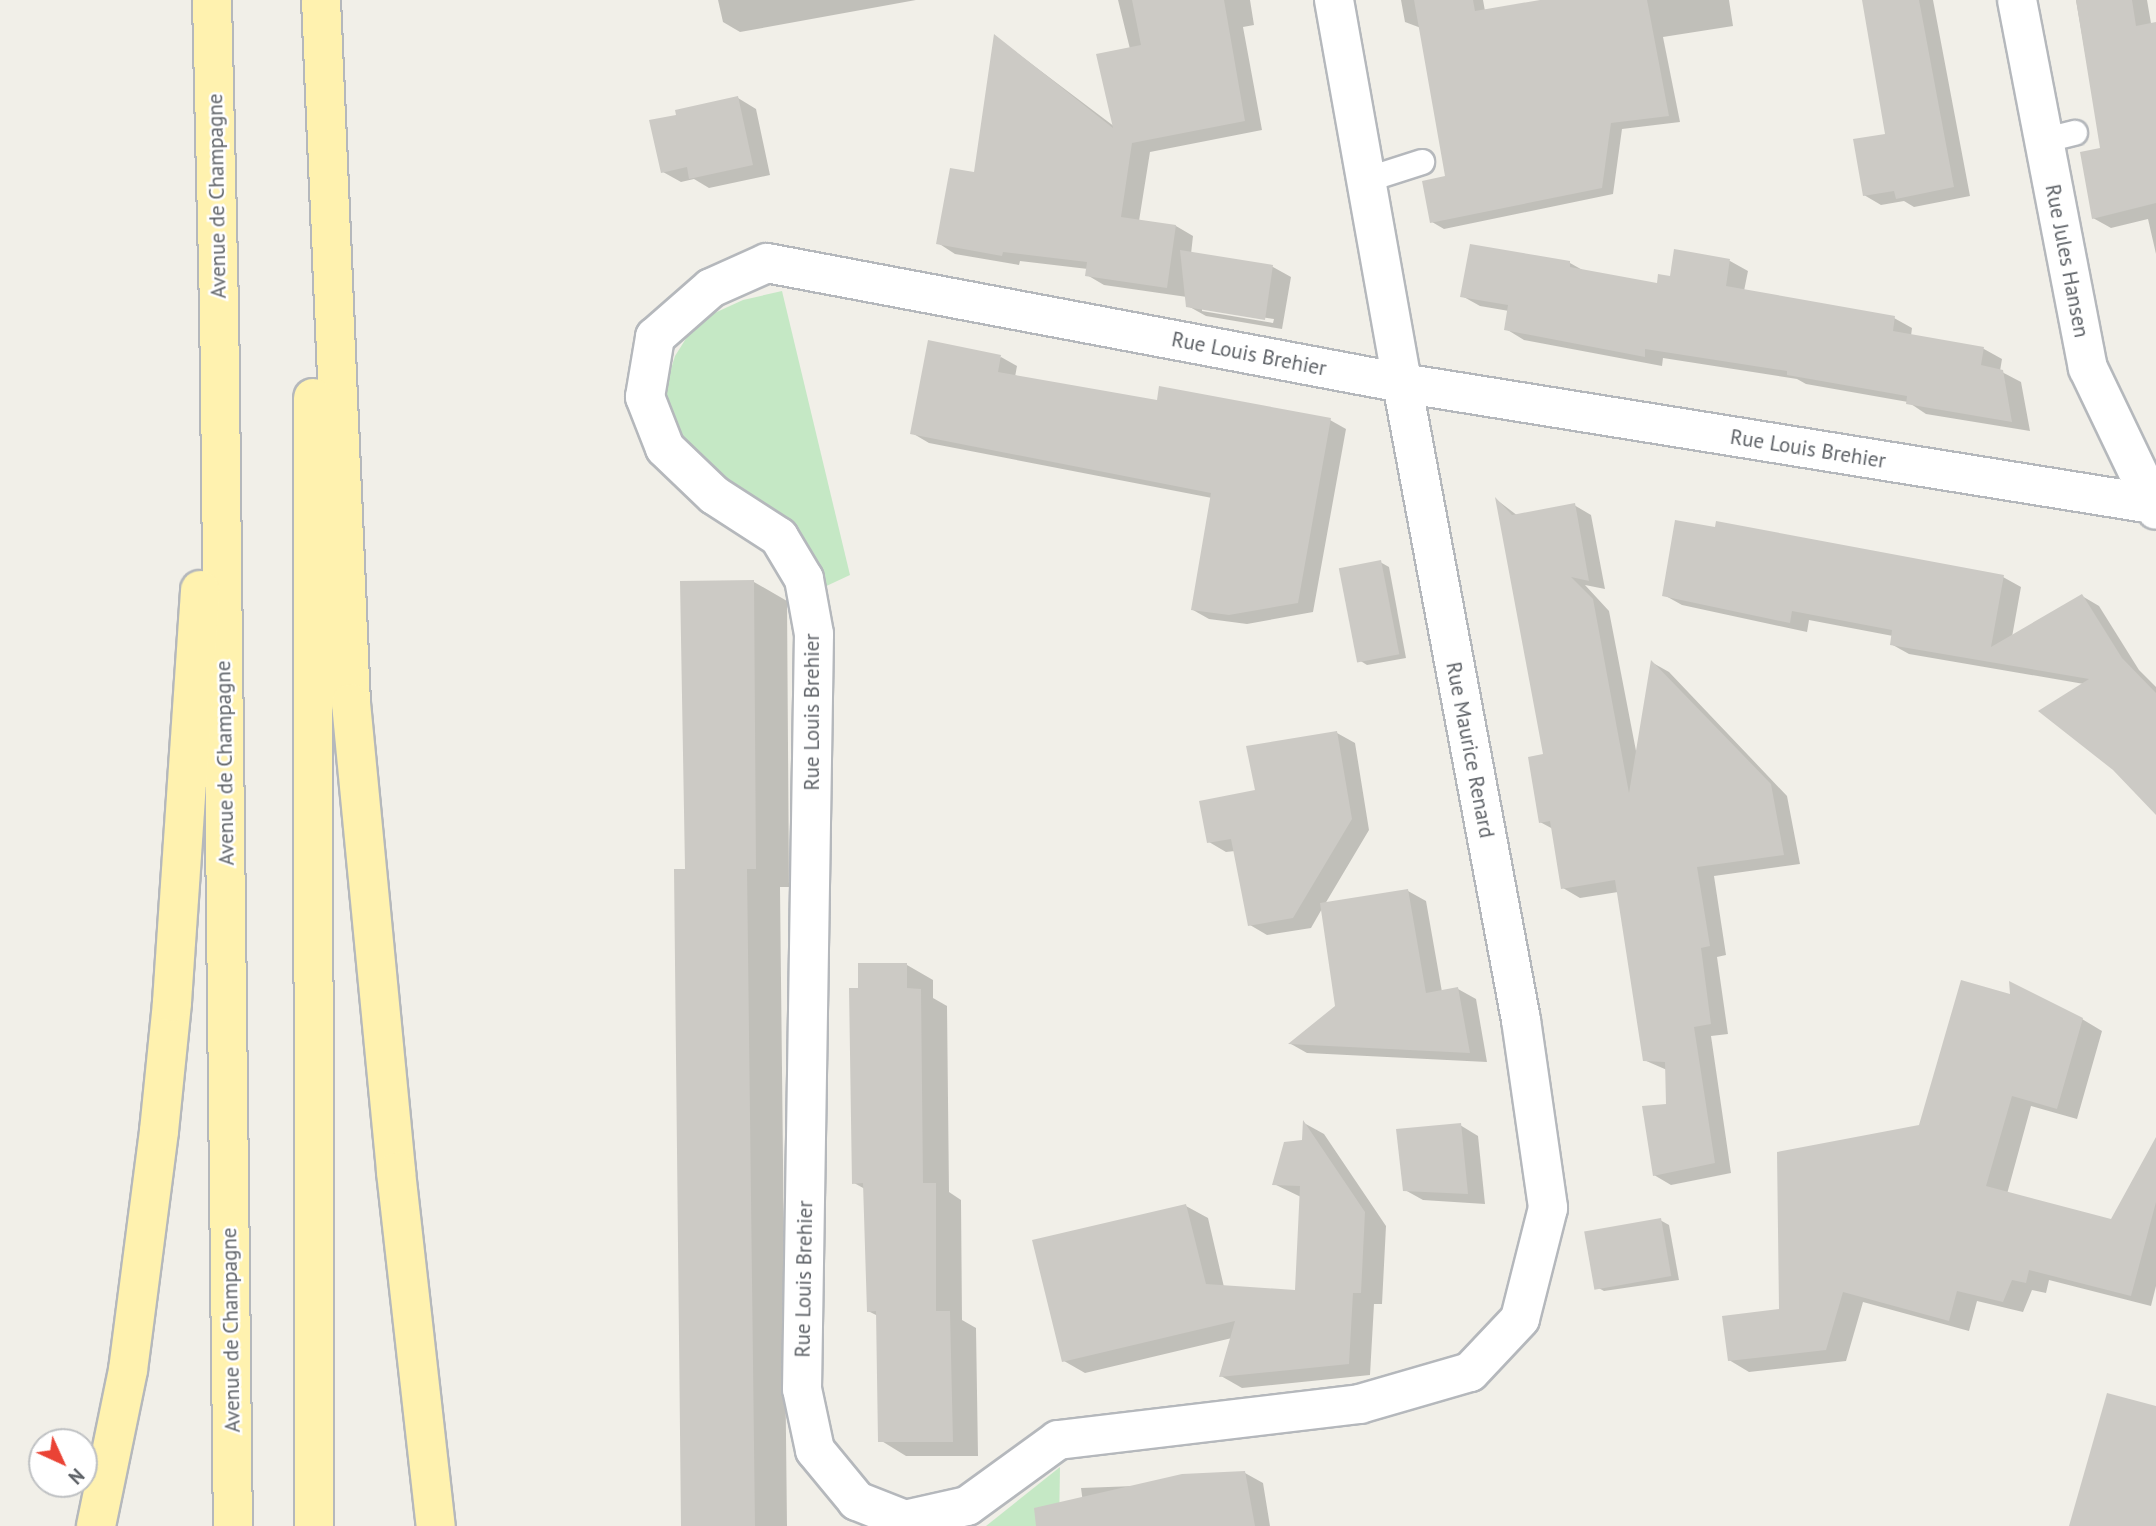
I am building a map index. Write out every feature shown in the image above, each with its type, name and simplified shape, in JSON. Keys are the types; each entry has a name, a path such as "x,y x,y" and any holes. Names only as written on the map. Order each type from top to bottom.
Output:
{"main road":[{"name":"Avenue de Champagne","path":"212,0 219,301 233,1526"},
{"path":"313,0 314,1526"},
{"path":"321,0 351,703 395,1158 436,1526"},
{"path":"96,1526 128,1370 162,1105 172,1002 219,301"}],"street":[{"name":"Rue Maurice Renard","path":"1334,0 1402,383 1521,1020 1548,1208 1520,1320"},
{"name":"Rue Jules Hansen","path":"2017,0 2059,137 2088,368 2154,507"},
{"name":"Rue Louis Brehier","path":"1520,1320 1469,1372 1360,1404 1058,1440 967,1506 905,1520 857,1501 815,1450 802,1389 814,634 807,593 804,579 779,537 714,495 665,448 645,397 655,337 710,288 766,263 1402,383 2154,507"}],"lane":[{"path":"1366,180 1422,162"}],"green space":[{"path":"782,291 850,575 820,589 675,443 664,391 675,356 697,321 743,300"},
{"path":"1060,1467 1059,1526 986,1526"}],"building":[{"path":"1132,0 1224,0 1245,121 1132,143 1121,217 1176,225 1167,288 1085,276 1087,262 1003,252 1002,256 936,244 950,168 974,172 994,34 1113,128 1096,54 1141,45"},
{"path":"1414,0 1473,0 1475,11 1540,0 1647,0 1669,116 1611,123 1602,188 1430,223 1422,181 1445,176"},
{"path":"1862,0 1919,0 1954,187 1896,199 1894,191 1863,196 1853,139 1885,134"},
{"path":"2076,0 2132,0 2136,26 2156,22 2156,203 2092,219 2080,152 2100,148"},
{"path":"738,96 753,165 689,179 687,167 661,173 649,120 676,115 675,110"},
{"path":"1470,244 1570,261 1570,267 1657,283 1658,274 1670,276 1674,249 1730,259 1726,286 1895,316 1893,331 1984,347 1981,365 2003,370 2012,422 1906,404 1907,396 1787,375 1787,371 1645,349 1645,357 1504,330 1508,305 1460,297"},
{"path":"1180,250 1273,265 1265,320 1186,307"},
{"path":"928,340 1001,355 998,372 1157,400 1159,386 1331,418 1298,603 1229,615 1191,610 1211,493 910,434"},
{"path":"1495,497 1512,515 1575,503 1589,581 1571,577 1593,599 1629,793 1651,660 1771,784 1784,855 1697,867 1710,946 1701,948 1711,1024 1694,1027 1715,1163 1653,1176 1642,1106 1666,1104 1665,1062 1643,1061 1615,880 1561,889 1550,821 1539,823 1528,757 1543,754"},
{"path":"1675,520 1715,527 1716,521 2004,575 1991,647 2082,594 2122,658 2156,693 2156,815 2113,770 2038,711 2089,679 1890,645 1892,630 1792,611 1790,623 1662,596"},
{"path":"1381,560 1399,654 1357,662 1339,568"},
{"path":"754,580 756,869 747,869 755,1526 681,1526 674,869 685,869 680,581"},
{"path":"1337,731 1352,819 1293,918 1248,926 1231,839 1207,843 1199,801 1255,790 1246,746"},
{"path":"1408,889 1426,993 1458,987 1470,1053 1288,1044 1335,1006 1320,903"},
{"path":"858,963 907,963 907,988 921,989 923,1183 936,1183 936,1311 950,1311 953,1442 878,1442 876,1311 867,1312 863,1183 852,1184 849,988 858,988"},
{"path":"1961,980 2010,994 2009,981 2083,1018 2057,1109 2012,1096 1986,1186 2111,1219 2156,1137 2156,1202 2131,1296 2029,1270 2026,1283 2012,1280 2003,1302 1957,1291 1949,1321 1843,1292 1826,1350 1728,1361 1722,1316 1779,1309 1777,1152 1919,1125"},
{"path":"1303,1120 1365,1212 1361,1293 1353,1293 1349,1364 1219,1377 1235,1321 1062,1362 1032,1240 1186,1204 1206,1284 1295,1290 1300,1186 1272,1185 1284,1142 1302,1140"},
{"path":"1461,1123 1468,1194 1403,1191 1396,1129"},
{"path":"1661,1218 1671,1276 1594,1290 1584,1232"},
{"path":"2107,1393 2156,1406 2156,1526 2069,1526"},
{"path":"1245,1471 1255,1526 1036,1526 1034,1508 1182,1474"}]}
